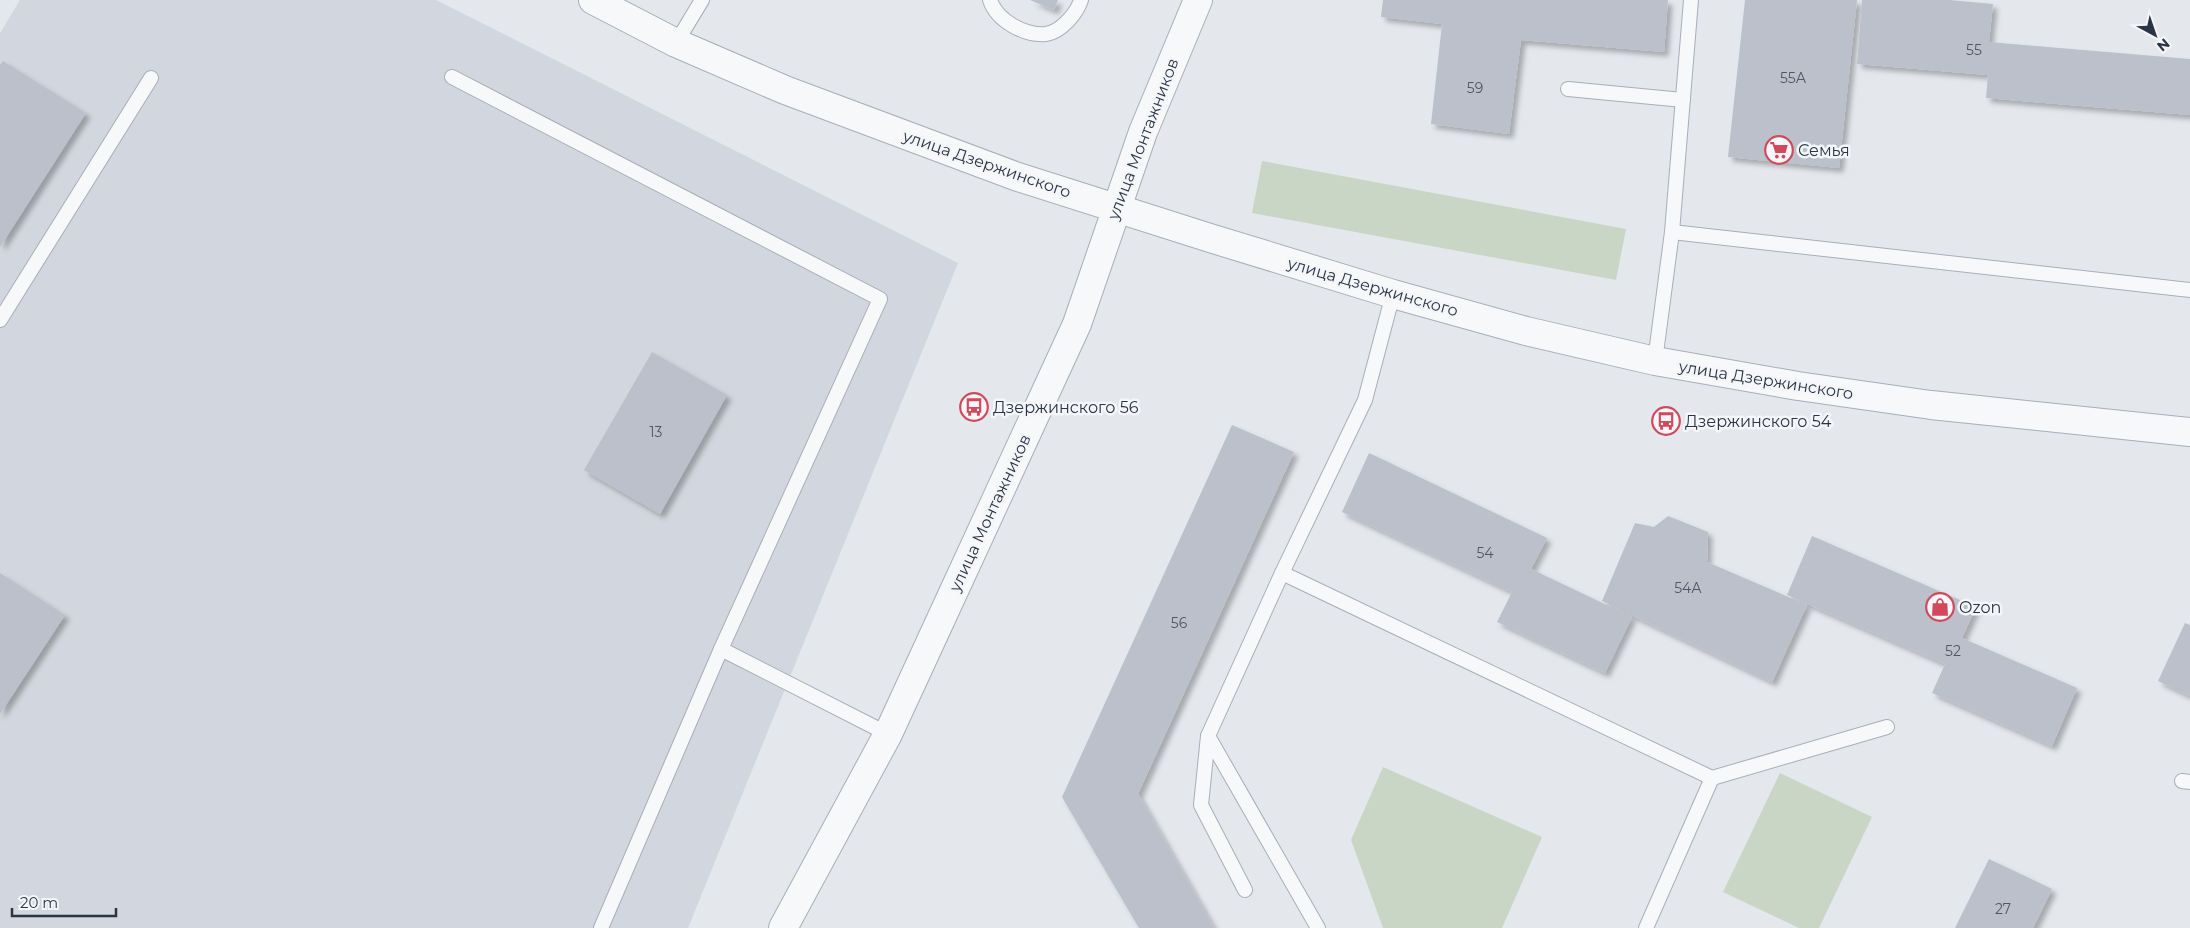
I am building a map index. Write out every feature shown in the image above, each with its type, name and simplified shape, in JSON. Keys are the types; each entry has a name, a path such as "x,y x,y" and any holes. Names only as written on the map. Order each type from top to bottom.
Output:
{"street":[{"name":"улица Дзержинского","path":"593,0 676,43 785,90 1015,176 1393,294 1526,331 1654,361 1798,386 1922,404 2190,432"},
{"name":"улица Монтажников","path":"783,928 888,734 1077,324 1143,132 1198,0"}],"lane":[{"path":"676,43 702,0"},
{"path":"990,0 992,6 1008,22 1030,33 1049,34 1064,24 1079,8 1081,0"},
{"path":"1654,361 1672,232 1691,0"},
{"path":"452,77 880,299 721,649 601,928"},
{"path":"0,320 151,78"},
{"path":"1568,89 1683,100"},
{"path":"1672,232 2190,290"},
{"path":"1245,890 1201,804 1208,736 1282,573 1365,400 1393,294"},
{"path":"1282,573 1712,778 1887,727"},
{"path":"721,649 888,734"},
{"path":"1208,736 1318,928"},
{"path":"1646,928 1712,778"}],"shaded area":[{"path":"20,0 436,0 958,263 688,928 0,928 0,33"}],"green space":[{"path":"1262,161 1626,229 1616,280 1252,213"},
{"path":"1383,767 1542,837 1502,928 1383,928 1351,840"},
{"path":"1780,773 1872,817 1819,928 1799,928 1723,892"}],"building":[{"path":"1030,0 1058,0 1054,10"},
{"path":"1383,0 1668,0 1664,52 1521,40 1509,134 1431,124 1442,24 1381,17"},
{"path":"1745,0 1857,0 1839,168 1728,157"},
{"path":"1862,0 1950,0 1993,4 1989,42 2190,59 2190,115 1986,98 1988,75 1857,64"},
{"path":"3,61 86,113 0,247 0,65"},
{"path":"652,352 727,395 660,514 584,470"},
{"path":"1232,425 1294,452 1138,794 1214,928 1139,928 1062,797"},
{"path":"1369,453 1547,538 1531,569 1632,617 1605,673 1497,622 1512,592 1342,512"},
{"path":"1668,516 1708,532 1707,562 1807,605 1772,682 1602,601 1635,523 1654,527"},
{"path":"1812,536 1976,607 1962,638 2077,688 2052,746 1932,693 1945,664 1787,595"},
{"path":"0,573 65,615 0,714"},
{"path":"2185,623 2190,625 2190,696 2158,681"},
{"path":"1989,859 2052,889 2033,928 1955,928"}],"place":[{"name":"Семья","path":"1779,150"},
{"name":"Дзержинского 56","path":"974,407"},
{"name":"Дзержинского 54","path":"1666,421"},
{"name":"Ozon","path":"1940,607"}]}
